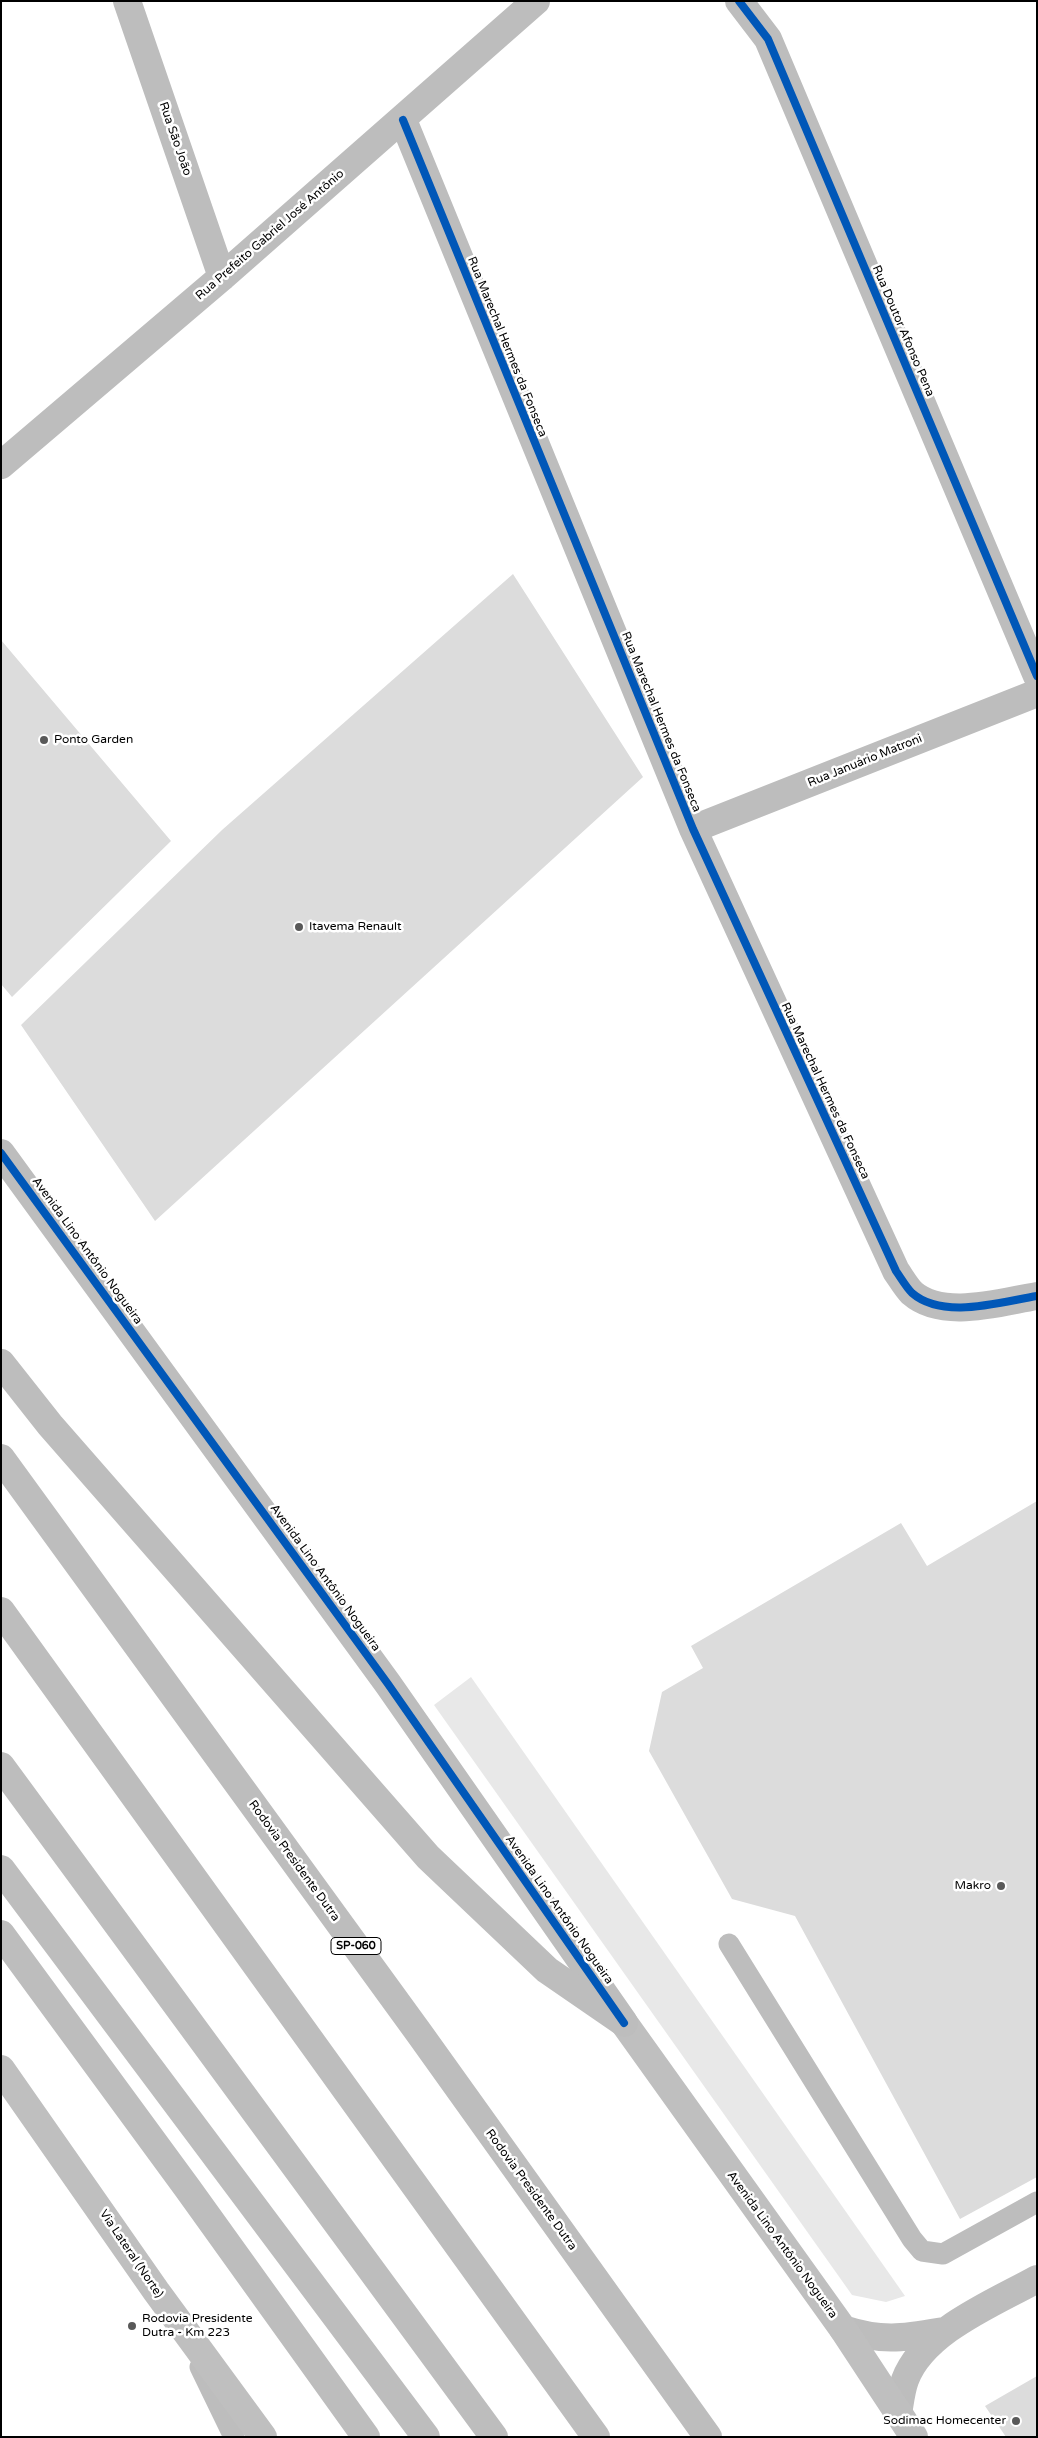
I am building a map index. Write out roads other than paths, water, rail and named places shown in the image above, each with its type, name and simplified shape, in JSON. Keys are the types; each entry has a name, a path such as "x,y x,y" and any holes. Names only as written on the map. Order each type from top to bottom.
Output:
{"main road":[{"name":"Rua São João","path":"127,1 222,277"},
{"name":"Rua Prefeito Gabriel José Antônio","path":"1,465 222,277 403,120 536,1"},
{"name":"Rua Doutor Afonso Pena","path":"739,1 768,39 1037,676"},
{"name":"Rua Marechal Hermes da Fonseca","path":"403,120 693,829 896,1271 912,1292 938,1307 960,1307 1037,1296"},
{"name":"Rua Januário Matroni","path":"693,829 1037,693"},
{"name":"Avenida Lino Antônio Nogueira","path":"1,1152 382,1676 624,2023 842,2329 914,2437"},
{"path":"1,1363 50,1425 428,1857 547,1970 624,2023"},
{"name":"Rodovia Presidente Dutra","path":"1,1458 408,2017 708,2437"},
{"path":"1,1611 596,2437"},
{"path":"1,1766 494,2437"},
{"path":"1,1869 426,2437"},
{"path":"1,1934 188,2189 366,2437"},
{"name":"Via Lateral (Norte)","path":"1,2069 156,2291 263,2437"},
{"path":"898,2414 905,2380 914,2362 944,2331 1037,2279"},
{"path":"842,2329 868,2337 898,2339 944,2331"}],"lane":[{"path":"729,1944 912,2239 922,2251 943,2254 1037,2202"},
{"path":"156,2291 209,2383 234,2437"}],"place":[{"name":"Ponto Garden","path":"44,740"},
{"name":"Itavema Renault","path":"299,927"},
{"name":"Makro","path":"1001,1886"},
{"name":"Rodovia Presidente Dutra - Km 223","path":"132,2326"},
{"name":"Sodimac Homecenter","path":"1016,2421"}]}
